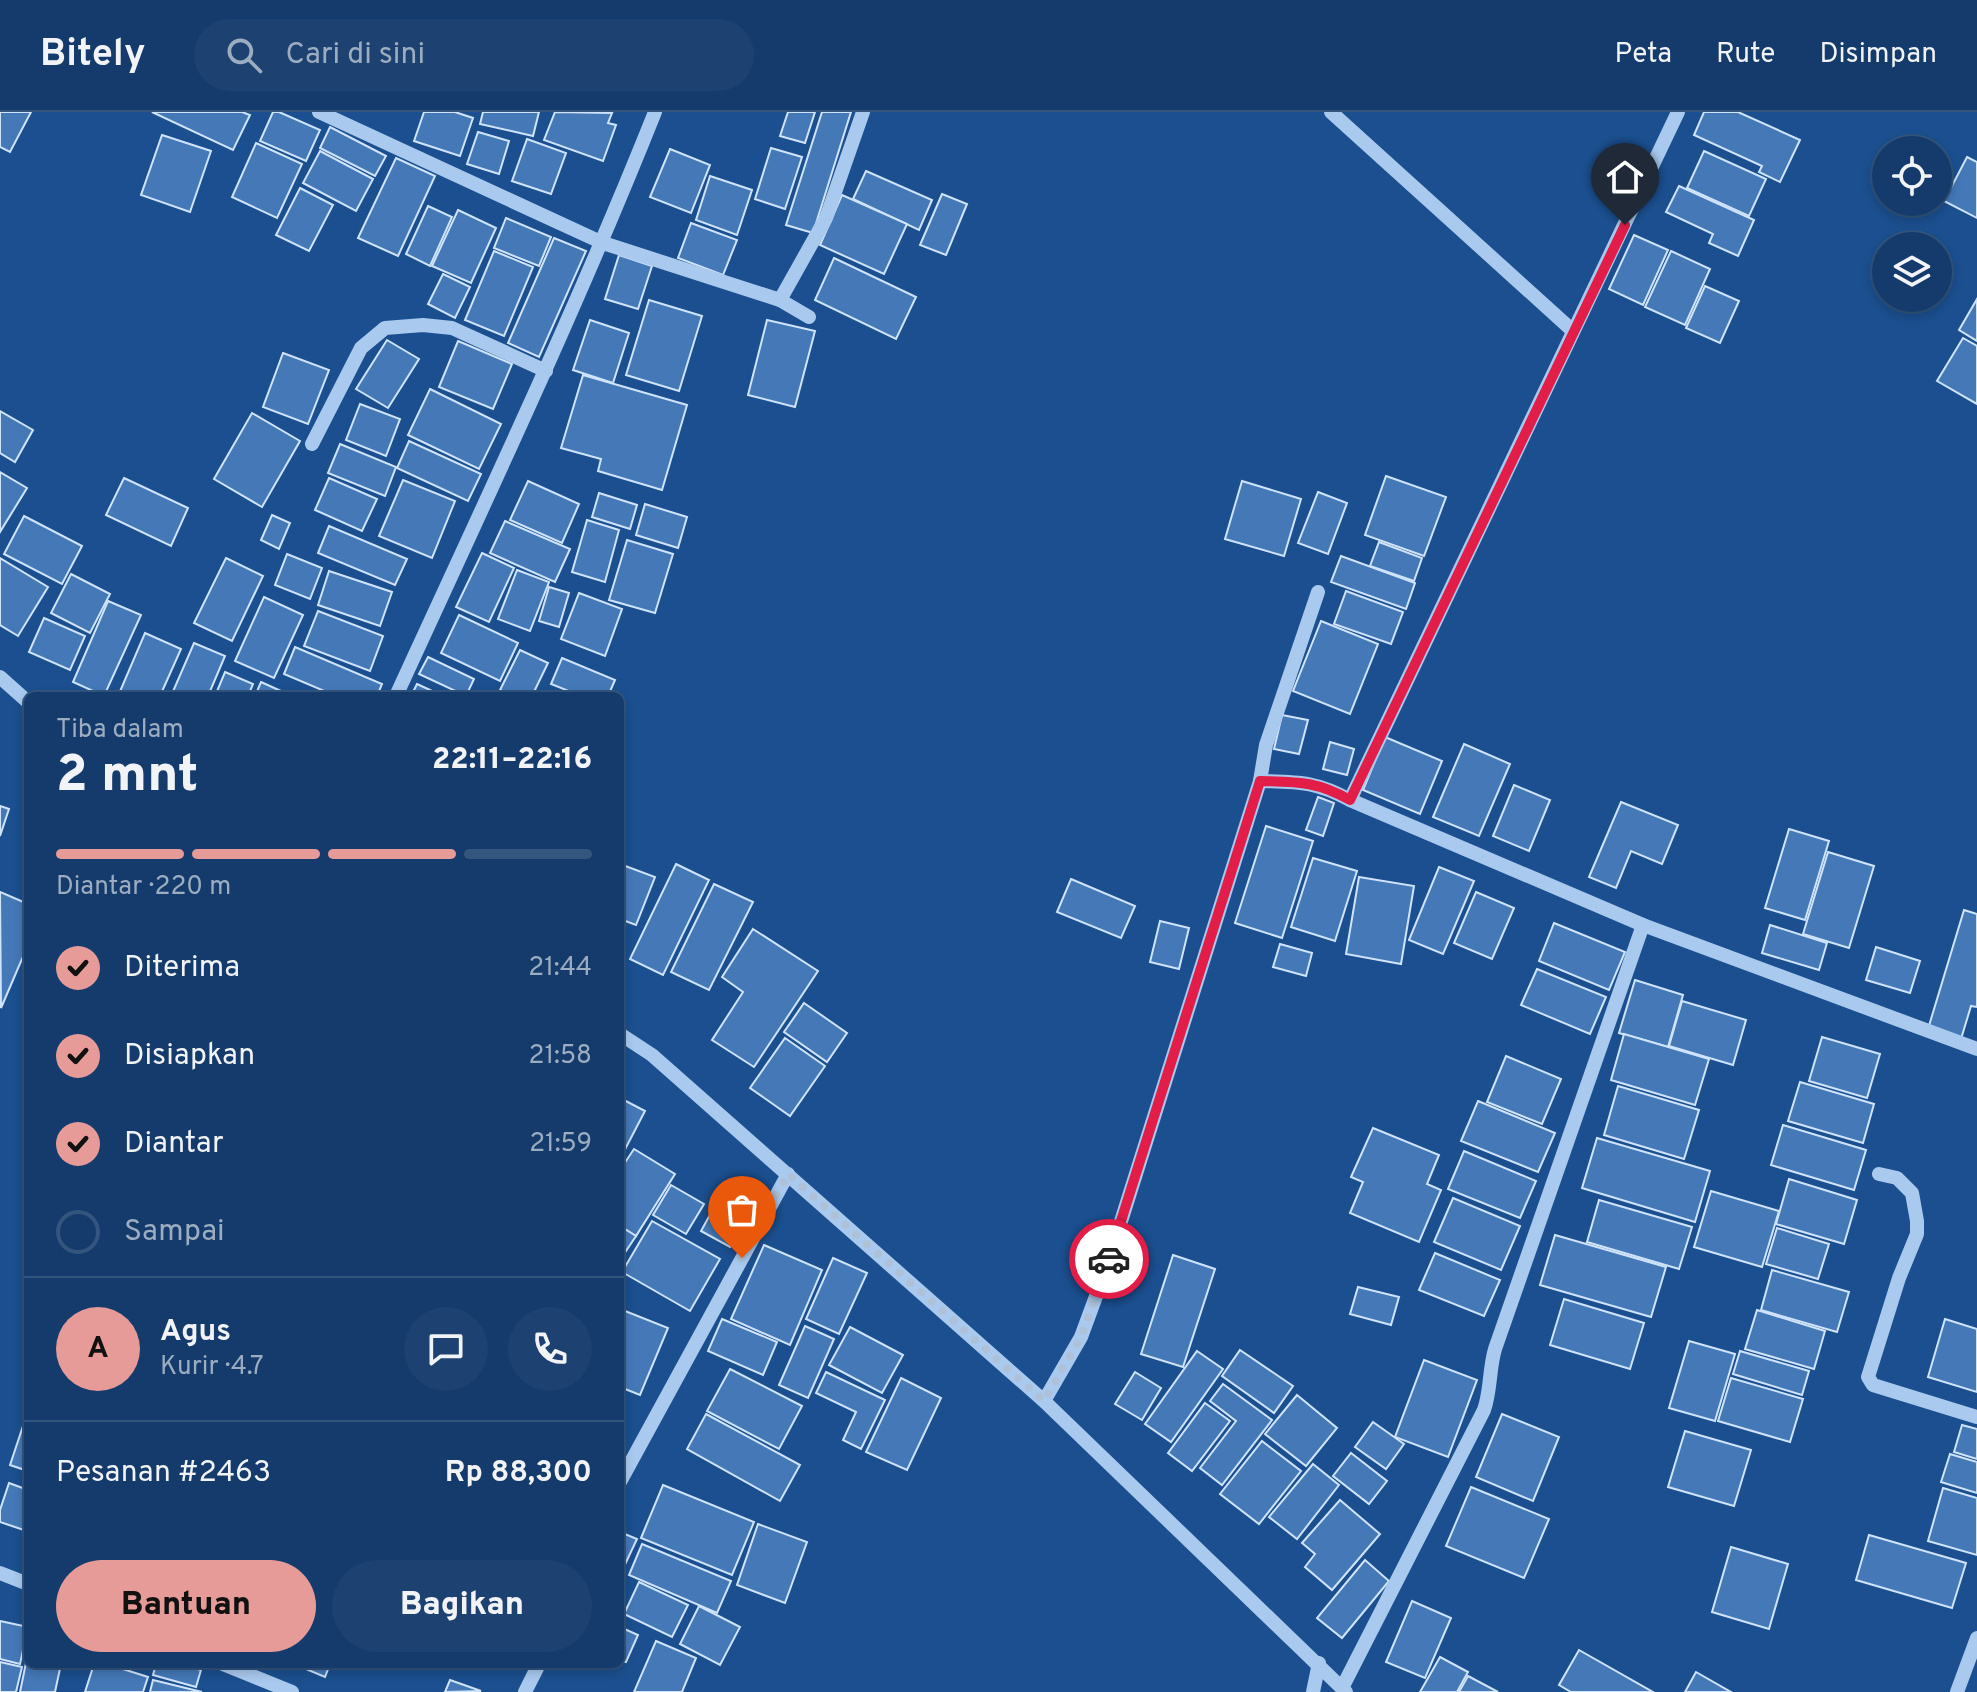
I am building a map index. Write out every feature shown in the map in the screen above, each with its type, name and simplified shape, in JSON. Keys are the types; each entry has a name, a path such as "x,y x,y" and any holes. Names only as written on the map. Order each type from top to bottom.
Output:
{"street":[{"path":"319,112 603,243 780,300 809,317"},
{"path":"398,692 603,243 655,112"},
{"path":"780,300 826,218 863,112"},
{"path":"1331,112 1573,331"},
{"path":"1350,800 1678,112"},
{"path":"312,444 361,348 385,328 423,325 452,328 546,371"},
{"path":"1044,1401 1081,1337 1105,1272 1260,781 1266,745 1318,592"},
{"path":"0,677 24,698"},
{"path":"1260,781 1309,782 1328,787 1350,800 1643,925 1977,1049"},
{"path":"624,1037 652,1055 1044,1401 1344,1690 1484,1410 1495,1349 1643,925"},
{"path":"624,1475 788,1174"},
{"path":"1879,1174 1897,1178 1912,1193 1917,1234 1899,1278 1868,1377 1873,1385 1977,1417"},
{"path":"0,1573 24,1582"},
{"path":"1957,1692 1977,1638"},
{"path":"1313,1692 1319,1663"},
{"path":"233,1668 292,1692"},
{"path":"525,1692 537,1668"}],"building":[{"path":"0,112 31,112 10,152 0,147"},
{"path":"152,112 242,112 250,115 233,150"},
{"path":"273,112 320,130 306,161 260,141"},
{"path":"424,112 455,112 473,118 460,156 414,141"},
{"path":"483,112 539,112 533,136 480,124"},
{"path":"555,112 612,113 608,123 616,125 603,161 544,140"},
{"path":"788,112 815,112 805,143 780,136"},
{"path":"822,112 851,112 813,233 786,225"},
{"path":"1704,112 1738,112 1800,140 1780,182 1759,172 1762,166 1694,135"},
{"path":"330,127 386,156 375,176 320,148"},
{"path":"478,132 509,141 499,174 467,164"},
{"path":"162,135 211,151 190,212 141,195"},
{"path":"527,139 566,153 551,194 512,181"},
{"path":"256,143 302,164 277,218 232,197"},
{"path":"771,148 802,157 785,209 755,199"},
{"path":"670,149 710,165 691,213 650,197"},
{"path":"320,151 373,179 356,211 303,183"},
{"path":"1704,151 1766,179 1749,216 1687,188"},
{"path":"1967,157 1977,162 1977,218 1952,205 1952,186"},
{"path":"396,158 435,176 398,256 358,238"},
{"path":"866,171 932,200 919,230 853,199"},
{"path":"710,176 752,190 737,235 696,220"},
{"path":"1679,186 1754,220 1738,256 1709,243 1713,234 1666,212"},
{"path":"300,188 333,205 309,251 276,235"},
{"path":"942,194 967,204 946,255 920,245"},
{"path":"842,195 907,224 884,274 820,245"},
{"path":"428,206 452,217 430,266 406,254"},
{"path":"458,210 496,228 471,283 432,266"},
{"path":"506,218 551,237 539,266 494,248"},
{"path":"691,223 737,240 723,275 678,258"},
{"path":"1634,235 1668,250 1643,305 1609,289"},
{"path":"554,238 586,251 539,357 508,343"},
{"path":"494,251 533,267 504,336 465,320"},
{"path":"1671,251 1710,269 1685,325 1645,307"},
{"path":"619,255 652,266 638,309 605,299"},
{"path":"834,258 916,297 896,339 815,300"},
{"path":"443,274 470,287 455,318 428,304"},
{"path":"1705,286 1739,301 1720,343 1686,328"},
{"path":"1977,299 1977,341 1959,330"},
{"path":"649,300 702,316 679,391 626,375"},
{"path":"590,320 629,333 613,383 573,370"},
{"path":"767,320 815,331 795,407 748,395"},
{"path":"1963,338 1977,346 1977,404 1937,381"},
{"path":"387,340 419,359 388,408 356,389"},
{"path":"458,341 512,364 493,409 439,387"},
{"path":"283,353 329,370 308,424 263,407"},
{"path":"583,375 687,405 662,490 598,471 601,459 561,448"},
{"path":"430,389 501,424 479,469 408,435"},
{"path":"360,404 400,419 386,456 346,440"},
{"path":"0,411 33,430 15,462 0,453"},
{"path":"252,413 300,441 262,507 214,479"},
{"path":"409,441 481,474 468,501 397,468"},
{"path":"340,444 396,467 385,496 328,473"},
{"path":"0,472 27,488 0,532"},
{"path":"1386,476 1446,497 1424,556 1365,535"},
{"path":"124,478 188,508 171,546 106,515"},
{"path":"329,478 377,499 362,531 315,510"},
{"path":"403,480 455,501 432,558 379,536"},
{"path":"528,481 579,504 562,543 510,520"},
{"path":"1242,481 1301,499 1284,556 1225,539"},
{"path":"1318,492 1347,503 1328,554 1298,543"},
{"path":"599,493 637,505 630,529 592,517"},
{"path":"645,504 687,517 678,548 636,535"},
{"path":"272,515 290,523 279,549 261,540"},
{"path":"24,516 82,546 62,584 4,554"},
{"path":"587,520 619,530 605,582 572,572"},
{"path":"505,521 570,549 555,582 490,553"},
{"path":"329,526 407,559 395,585 318,553"},
{"path":"627,540 673,554 655,613 609,600"},
{"path":"1379,542 1422,558 1414,581 1370,566"},
{"path":"482,553 514,568 489,622 456,607"},
{"path":"287,554 322,568 310,599 275,585"},
{"path":"1341,556 1415,583 1406,609 1331,582"},
{"path":"0,558 48,587 18,636 0,625"},
{"path":"226,558 263,576 232,641 194,623"},
{"path":"517,570 549,582 530,631 498,619"},
{"path":"329,571 392,592 380,626 318,605"},
{"path":"71,574 110,594 90,633 51,613"},
{"path":"549,587 569,593 559,627 539,621"},
{"path":"1346,591 1403,612 1391,644 1334,624"},
{"path":"579,593 622,609 605,656 561,639"},
{"path":"264,597 303,615 274,678 235,661"},
{"path":"108,601 141,615 106,692 95,692 73,682"},
{"path":"318,611 383,636 370,671 304,646"},
{"path":"459,615 518,643 500,681 441,653"},
{"path":"44,618 85,636 70,670 29,652"},
{"path":"1321,621 1378,644 1350,714 1293,691"},
{"path":"145,633 181,649 162,692 120,692"},
{"path":"194,643 225,656 210,692 173,692"},
{"path":"295,647 382,684 379,692 327,692 284,674"},
{"path":"520,650 548,663 534,692 500,690"},
{"path":"428,657 474,679 468,692 457,692 419,674"},
{"path":"562,658 615,680 610,692 571,692 551,684"},
{"path":"225,672 253,684 250,692 217,692"},
{"path":"261,682 283,692 257,692"},
{"path":"417,684 434,692 413,692"},
{"path":"1282,715 1308,720 1299,754 1274,749"},
{"path":"1385,737 1442,761 1420,814 1363,790"},
{"path":"1330,742 1354,749 1347,775 1323,769"},
{"path":"1464,744 1510,764 1479,836 1433,817"},
{"path":"1514,785 1550,800 1529,851 1493,836"},
{"path":"1318,797 1334,803 1323,836 1306,830"},
{"path":"1621,802 1678,825 1662,864 1631,851 1616,888 1589,877"},
{"path":"0,806 9,809 0,836"},
{"path":"1266,826 1313,841 1282,938 1235,923"},
{"path":"1789,829 1829,841 1805,920 1765,908"},
{"path":"1828,852 1874,866 1849,948 1803,934"},
{"path":"1313,858 1357,871 1335,941 1291,927"},
{"path":"676,864 709,880 663,975 630,959"},
{"path":"624,865 655,877 636,925 624,920"},
{"path":"1439,867 1474,881 1443,954 1409,940"},
{"path":"1359,877 1414,886 1401,964 1346,954"},
{"path":"1071,879 1135,906 1121,938 1057,912"},
{"path":"714,884 753,902 709,990 671,972"},
{"path":"0,892 24,902 24,954 1,1008"},
{"path":"1476,892 1514,908 1492,959 1454,943"},
{"path":"1964,910 1977,914 1977,1007 1971,1006 1961,1039 1928,1029"},
{"path":"1160,921 1189,928 1179,969 1150,962"},
{"path":"1554,923 1625,952 1609,990 1539,961"},
{"path":"1770,925 1827,943 1819,970 1762,953"},
{"path":"753,929 818,971 754,1067 712,1040 743,992 722,977"},
{"path":"1280,944 1312,953 1306,976 1273,967"},
{"path":"1876,947 1920,961 1910,993 1866,980"},
{"path":"1537,969 1606,997 1590,1034 1521,1005"},
{"path":"1635,980 1683,995 1668,1047 1619,1033"},
{"path":"1682,1001 1746,1020 1733,1065 1669,1046"},
{"path":"804,1003 847,1033 827,1062 784,1032"},
{"path":"1624,1034 1709,1059 1695,1105 1611,1080"},
{"path":"1822,1037 1880,1054 1867,1098 1809,1081"},
{"path":"785,1038 825,1066 790,1116 750,1088"},
{"path":"1506,1056 1561,1079 1542,1124 1487,1102"},
{"path":"1800,1082 1874,1104 1863,1143 1788,1121"},
{"path":"1618,1086 1699,1110 1684,1159 1604,1135"},
{"path":"624,1100 645,1111 624,1151"},
{"path":"1478,1101 1555,1133 1538,1172 1461,1141"},
{"path":"1783,1125 1866,1150 1854,1190 1771,1165"},
{"path":"1373,1128 1439,1155 1427,1184 1441,1190 1419,1242 1350,1213 1363,1182 1351,1177"},
{"path":"1597,1138 1710,1171 1695,1222 1582,1188"},
{"path":"634,1149 675,1174 636,1236 624,1228 624,1164"},
{"path":"1464,1151 1536,1181 1520,1218 1448,1189"},
{"path":"1789,1179 1857,1200 1844,1244 1776,1224"},
{"path":"671,1185 704,1204 686,1234 653,1215"},
{"path":"723,1191 753,1208 730,1247 701,1231"},
{"path":"1711,1191 1779,1211 1762,1267 1694,1247"},
{"path":"1453,1198 1520,1226 1501,1270 1434,1242"},
{"path":"1599,1200 1692,1227 1679,1269 1587,1242"},
{"path":"652,1221 720,1259 690,1311 624,1273"},
{"path":"624,1228 636,1236 624,1254"},
{"path":"1777,1228 1829,1244 1818,1279 1766,1264"},
{"path":"1555,1235 1666,1267 1651,1317 1540,1285"},
{"path":"764,1245 822,1270 790,1345 731,1319"},
{"path":"1435,1253 1500,1280 1484,1316 1419,1290"},
{"path":"1173,1255 1215,1269 1183,1367 1141,1354"},
{"path":"833,1258 867,1273 839,1334 806,1319"},
{"path":"1772,1270 1849,1292 1837,1332 1761,1310"},
{"path":"1358,1287 1399,1297 1391,1325 1350,1314"},
{"path":"1564,1299 1644,1323 1630,1369 1550,1345"},
{"path":"1757,1310 1825,1331 1814,1369 1745,1349"},
{"path":"624,1311 668,1328 640,1395 624,1389"},
{"path":"722,1319 777,1342 763,1375 708,1351"},
{"path":"1945,1319 1977,1329 1977,1392 1928,1377"},
{"path":"805,1326 834,1339 808,1398 779,1385"},
{"path":"850,1327 903,1355 882,1393 829,1365"},
{"path":"1689,1341 1735,1354 1715,1421 1669,1408"},
{"path":"1240,1350 1293,1386 1274,1413 1222,1376"},
{"path":"1197,1351 1223,1369 1171,1442 1145,1424"},
{"path":"1740,1351 1809,1371 1802,1395 1733,1374"},
{"path":"1424,1360 1477,1380 1448,1457 1395,1437"},
{"path":"730,1369 802,1406 779,1449 707,1411"},
{"path":"826,1372 885,1400 861,1449 843,1440 856,1412 816,1393"},
{"path":"1135,1372 1161,1388 1142,1420 1115,1404"},
{"path":"901,1378 941,1398 907,1470 866,1452"},
{"path":"1731,1378 1803,1399 1790,1442 1718,1421"},
{"path":"1223,1384 1272,1420 1222,1485 1200,1468 1236,1421 1210,1401"},
{"path":"1297,1395 1337,1428 1306,1466 1265,1434"},
{"path":"1205,1403 1230,1421 1192,1471 1168,1453"},
{"path":"706,1414 800,1465 780,1501 687,1449"},
{"path":"1502,1414 1559,1437 1533,1501 1476,1477"},
{"path":"1373,1422 1404,1444 1386,1469 1355,1447"},
{"path":"24,1423 24,1470 10,1465"},
{"path":"1962,1425 1977,1429 1977,1459 1954,1452"},
{"path":"1685,1431 1751,1450 1734,1506 1668,1487"},
{"path":"1262,1441 1301,1471 1259,1524 1220,1494"},
{"path":"1351,1453 1387,1481 1369,1504 1333,1476"},
{"path":"1950,1454 1977,1462 1977,1493 1941,1482"},
{"path":"1313,1464 1339,1485 1297,1539 1269,1517"},
{"path":"9,1483 24,1489 24,1530 0,1522 0,1510"},
{"path":"663,1485 754,1522 732,1575 641,1538"},
{"path":"1471,1487 1549,1519 1524,1578 1446,1546"},
{"path":"1943,1488 1977,1498 1977,1555 1928,1541"},
{"path":"1340,1500 1380,1534 1332,1590 1305,1567 1315,1554 1302,1543"},
{"path":"758,1524 807,1542 785,1603 737,1585"},
{"path":"624,1534 637,1539 624,1567"},
{"path":"1869,1535 1966,1563 1952,1608 1856,1580"},
{"path":"642,1544 731,1581 717,1613 629,1575"},
{"path":"1731,1547 1788,1564 1769,1629 1712,1612"},
{"path":"1365,1560 1389,1581 1342,1638 1317,1618"},
{"path":"639,1582 688,1605 672,1637 624,1614"},
{"path":"1412,1601 1451,1618 1425,1678 1386,1662"},
{"path":"699,1606 740,1627 720,1665 680,1644"},
{"path":"0,1621 24,1626 20,1664 0,1659"},
{"path":"624,1629 638,1635 624,1661"},
{"path":"656,1641 696,1658 682,1692 634,1692"},
{"path":"1579,1650 1653,1692 1571,1692 1559,1685"},
{"path":"1440,1657 1468,1672 1457,1692 1420,1692"},
{"path":"0,1662 22,1667 16,1692 0,1692"},
{"path":"25,1668 60,1668 55,1692 20,1692"},
{"path":"93,1668 120,1668 148,1677 143,1692 85,1692"},
{"path":"155,1668 201,1670 196,1687 153,1675"},
{"path":"304,1668 328,1668 325,1677"},
{"path":"1696,1672 1731,1692 1685,1692"},
{"path":"1468,1676 1498,1692 1459,1692"},
{"path":"153,1680 202,1692 150,1692"},
{"path":"450,1680 481,1691 445,1692"}],"way so far":[{"path":"742,1258 788,1174 1044,1401 1081,1337 1109,1259"}],"route":[{"path":"1109,1259 1260,781 1309,782 1328,787 1350,800 1625,225"}]}
